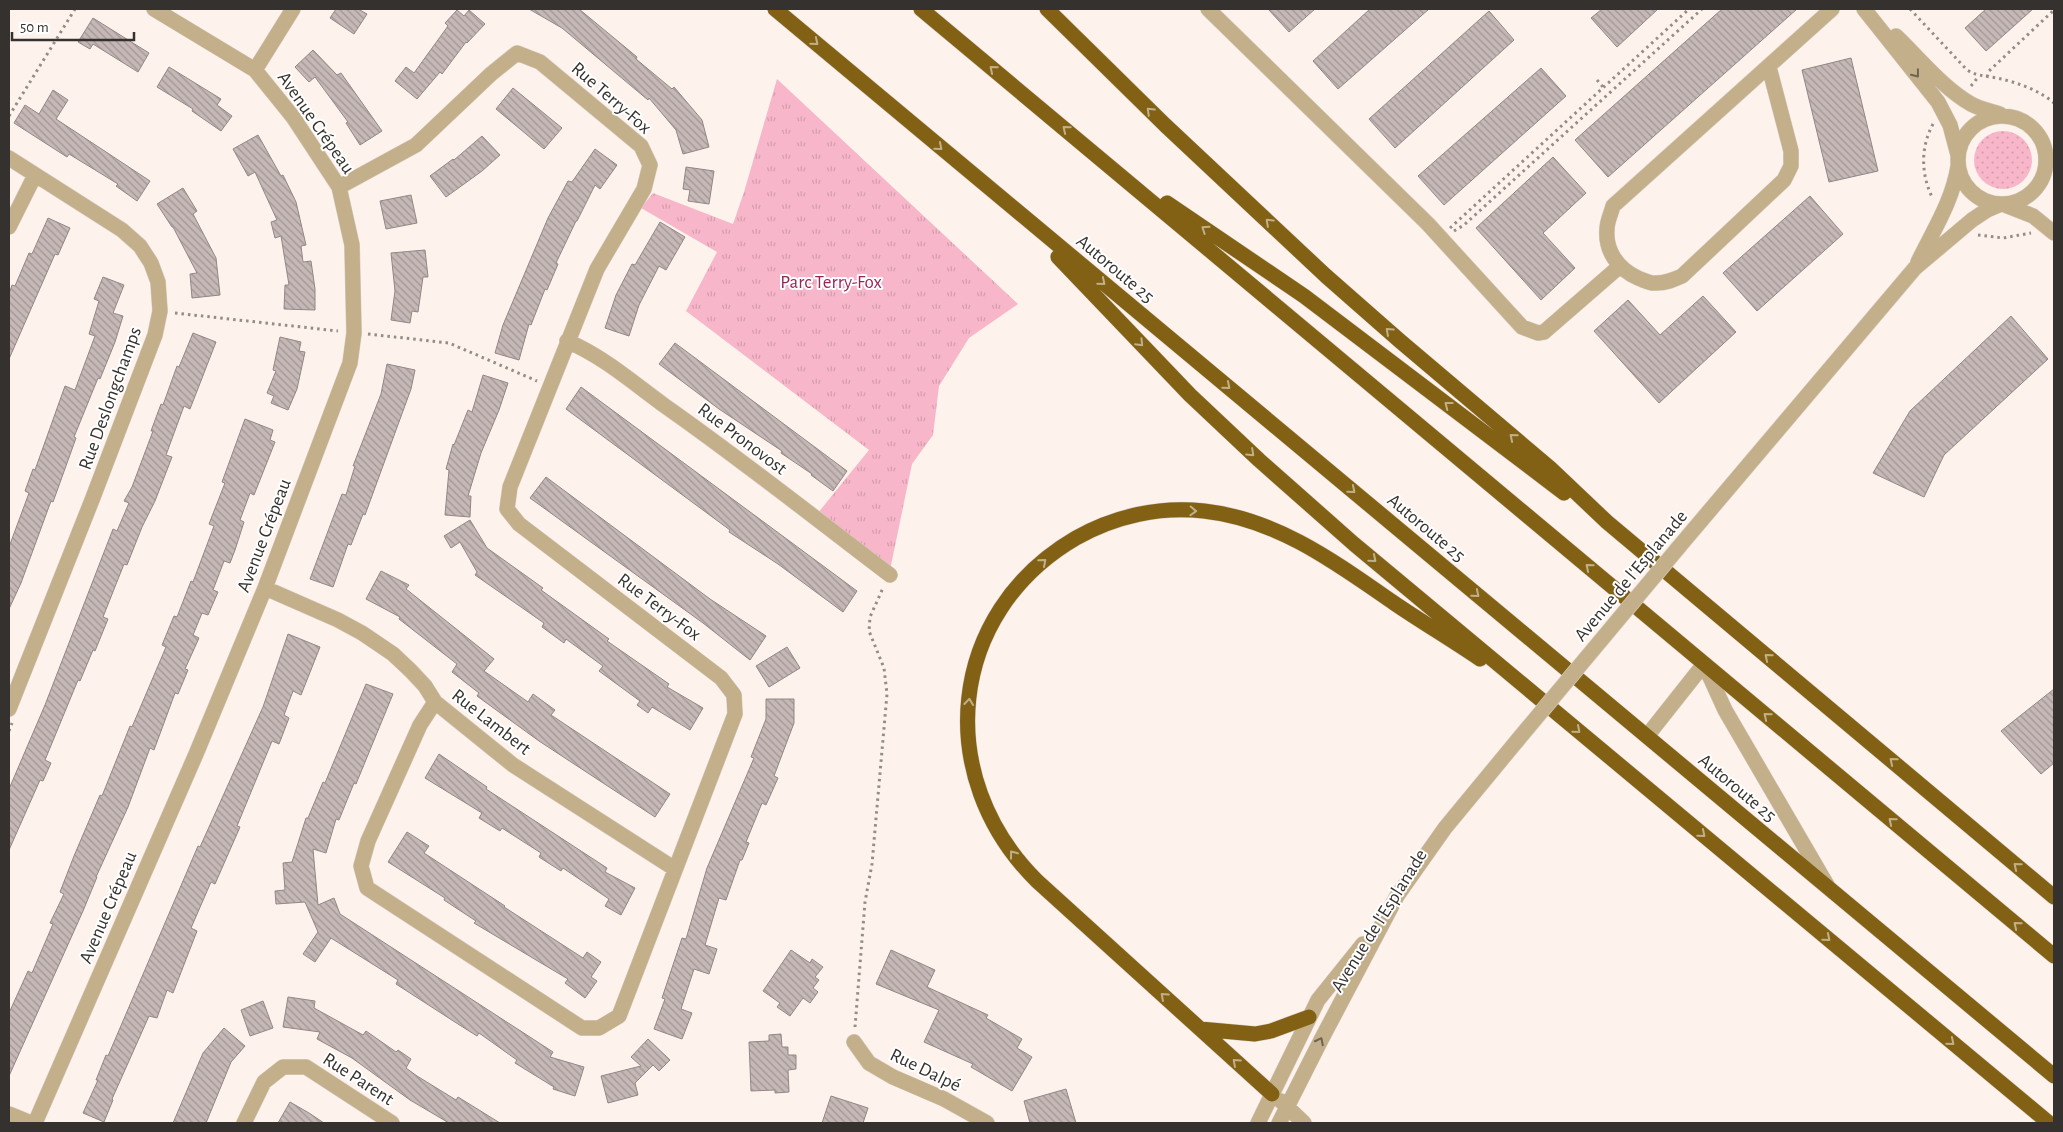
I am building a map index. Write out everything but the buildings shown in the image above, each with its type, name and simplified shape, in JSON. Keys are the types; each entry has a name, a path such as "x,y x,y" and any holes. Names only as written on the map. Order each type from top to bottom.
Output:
{"highway":[{"name":"Autoroute 25","path":"775,9 2054,1076"},
{"path":"921,9 2054,956"},
{"path":"1047,9 1164,125 1313,264 1400,341 1550,468 1607,522 2054,897"},
{"path":"1101,158 1304,296 1542,477 1607,522"},
{"path":"1010,207 1190,395 1259,460 1354,544 2048,1123"},
{"path":"1272,1094 1028,872 996,829 980,795 971,763 967,728 968,702 974,671 988,634 1002,607 1036,567 1060,548 1082,535 1106,524 1132,516 1160,511 1187,510 1209,512 1240,518 1281,532 1330,559 1540,698"},
{"path":"1200,1029 1255,1034 1271,1031 1309,1017"}],"street":[{"name":"Avenue Crépeau","path":"33,1123 196,754 265,588 350,363 354,333 352,245 340,187 294,117 255,70 154,9"},
{"path":"255,70 292,9"},
{"path":"1208,9 1428,224 1522,328 1538,333 1544,332 1620,266"},
{"path":"1769,66 1791,151 1791,166 1784,180 1682,276 1668,282 1654,284 1629,274 1620,266 1611,253 1607,238 1607,227 1613,206 1832,9"},
{"path":"1864,9 1938,102 1950,125 1964,183 1970,190 1986,200 2033,216 2054,233"},
{"path":"1868,9 1943,82 1965,100 1979,108 2007,115 2030,126 2042,145 2054,180"},
{"name":"Rue Terry-Fox","path":"340,187 416,145 491,74 517,53 540,62 640,146 650,165 644,189 597,269 567,341 551,387 510,487 507,509 519,524 721,678 734,695 735,714 619,1016 598,1028 582,1028 367,888 361,866 368,841 420,725 435,702"},
{"path":"1958,162 1961,143 1972,127 1986,118 2007,115"},
{"path":"2002,204 2024,199 2035,190 2044,169 2042,145"},
{"name":"Rue Deslongchamps","path":"9,158 122,230 140,246 151,263 158,282 160,311 152,344 11,716"},
{"name":"Avenue de l'Esplanade","path":"1915,268 1949,199 1956,179 1958,162"},
{"path":"9,227 35,175"},
{"name":"Avenue de l'Esplanade","path":"1258,1123 1318,1000 1385,916 1445,828 1678,548 1915,268 1972,220 1987,210 2002,204"},
{"name":"Rue Pronovost","path":"567,341 592,352 696,427 890,575"},
{"name":"Rue Lambert","path":"265,588 338,620 362,633 393,654 425,686 435,702 513,764 675,869"},
{"path":"1647,736 1704,664 1724,710 1829,889"},
{"name":"Avenue de l'Esplanade","path":"1280,1123 1286,1107 1385,916"},
{"name":"Rue Dalpé","path":"854,1042 869,1063 893,1077 944,1099 986,1123"},
{"name":"Rue Parent","path":"244,1123 264,1082 282,1068 306,1067 392,1123"},
{"path":"1272,1094 1304,1123"},
{"path":"9,1114 33,1123"}],"path":[{"path":"9,116 75,9"},
{"path":"1458,219 1689,9"},
{"path":"1464,225 1702,9"},
{"path":"1910,9 1967,70 1979,76 2022,85 2054,104"},
{"path":"1988,78 1989,71 2054,10"},
{"path":"1966,92 1979,76"},
{"path":"1596,80 1603,87"},
{"path":"1596,94 1602,100"},
{"path":"1936,118 1927,136 1924,160 1926,183 1936,204"},
{"path":"1973,234 2003,238 2027,235 2038,230"},
{"path":"160,311 338,331"},
{"path":"368,334 449,343 551,387"},
{"path":"854,1042 864,902 872,864 887,694 884,668 869,630 870,616 890,575"},
{"path":"9,731 11,716"}],"green space":[{"name":"Parc Terry-Fox","path":"777,79 1018,304 969,338 939,386 933,435 912,464 890,570 813,519 869,450 686,311 717,252 641,208 653,193 733,224"},
{"path":"1997,131 2009,131 2024,139 2032,154 2032,166 2024,181 2009,189 1997,189 1982,181 1974,166 1974,154 1982,139"}]}
